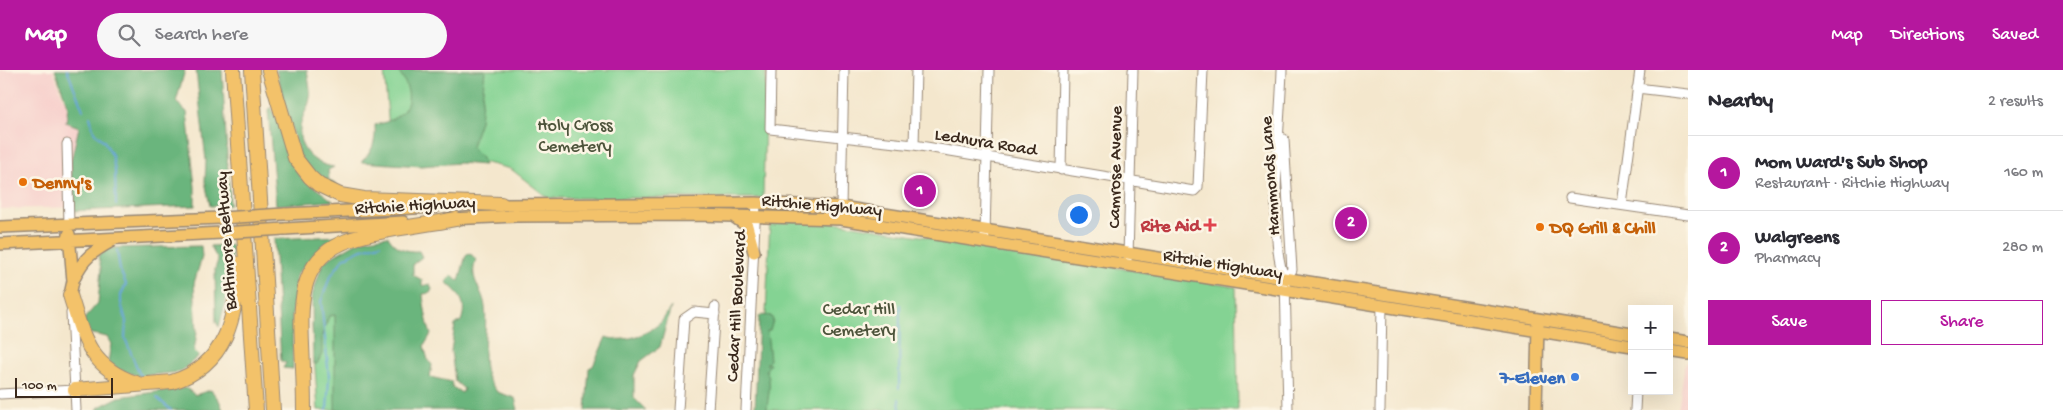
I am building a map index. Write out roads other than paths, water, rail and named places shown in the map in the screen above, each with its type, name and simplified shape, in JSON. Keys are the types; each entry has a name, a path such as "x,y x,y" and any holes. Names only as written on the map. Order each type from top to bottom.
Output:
{"highway":[{"name":"Baltimore Beltway","path":"233,70 256,410"},
{"name":"Baltimore Beltway","path":"252,70 273,410"},
{"path":"270,70 295,158 310,177 320,185 340,195 364,199 501,204"},
{"path":"75,390 158,385 184,379 205,365 222,344 233,312 236,295 240,181"},
{"path":"304,410 302,298 308,278 318,260 333,247 354,238 456,219"},
{"path":"70,295 81,332 92,354 119,377 141,385"}],"main road":[{"name":"Ritchie Highway","path":"0,227 501,204 756,203 841,207 1285,278 1538,325 1628,345"},
{"name":"Ritchie Highway","path":"0,244 456,219 566,215 756,215 840,219 1382,306 1628,334"},
{"path":"732,215 747,226 754,252"},
{"path":"69,225 73,281"},
{"path":"70,295 73,281 82,261 88,255 115,239"},
{"path":"70,241 64,254 66,283 70,295"},
{"path":"1536,410 1538,325"},
{"path":"1673,340 1688,342"},
{"path":"1673,352 1688,354"}],"street":[{"name":"Lednura Road","path":"771,70 770,129 914,145 1061,170 1197,190 1203,70"},
{"path":"841,207 844,70"},
{"path":"914,145 916,70"},
{"path":"985,242 989,70"},
{"path":"1061,170 1063,70"},
{"name":"Camrose Avenue","path":"1128,265 1133,70"},
{"name":"Hammonds Lane","path":"1281,106 1292,270 1285,278 1280,269 1277,209 1282,70"},
{"path":"1622,205 1640,70"},
{"path":"1638,88 1688,94"},
{"path":"67,144 69,225"},
{"path":"1278,168 1283,174 1284,201 1289,208"},
{"path":"1570,198 1688,215"},
{"name":"Cedar Hill Boulevard","path":"746,410 756,203"},
{"path":"1277,209 1283,214 1286,230 1289,234"},
{"path":"1285,278 1288,410"},
{"path":"70,295 76,410"},
{"path":"1380,410 1382,306"},
{"path":"678,410 684,319 694,312 715,310 708,410"},
{"path":"0,394 75,390"},
{"path":"1636,395 1636,410"}],"waterway":[{"path":"67,70 83,110"},
{"path":"90,117 94,132 104,141 112,155 115,171 116,205"},
{"path":"327,410 329,377 321,301 330,277 343,259 359,250 380,244"},
{"path":"117,250 120,270 126,284 121,295 121,303 126,321 125,338 139,373 144,379"},
{"path":"899,388 900,305"},
{"path":"157,398 171,410"},
{"path":"899,399 900,410"}],"place":[{"name":"Denny's","path":"23,182"},
{"name":"Mom Ward's Sub Shop","path":"920,191"},
{"name":"Walgreens","path":"1351,223"},
{"name":"Rite Aid","path":"1210,225"},
{"name":"DQ Grill & Chill","path":"1540,227"},
{"name":"7-Eleven","path":"1575,377"}],"park label":[{"name":"Holy Cross Cemetery","path":"575,134"},
{"name":"Cedar Hill Cemetery","path":"859,318"}]}
